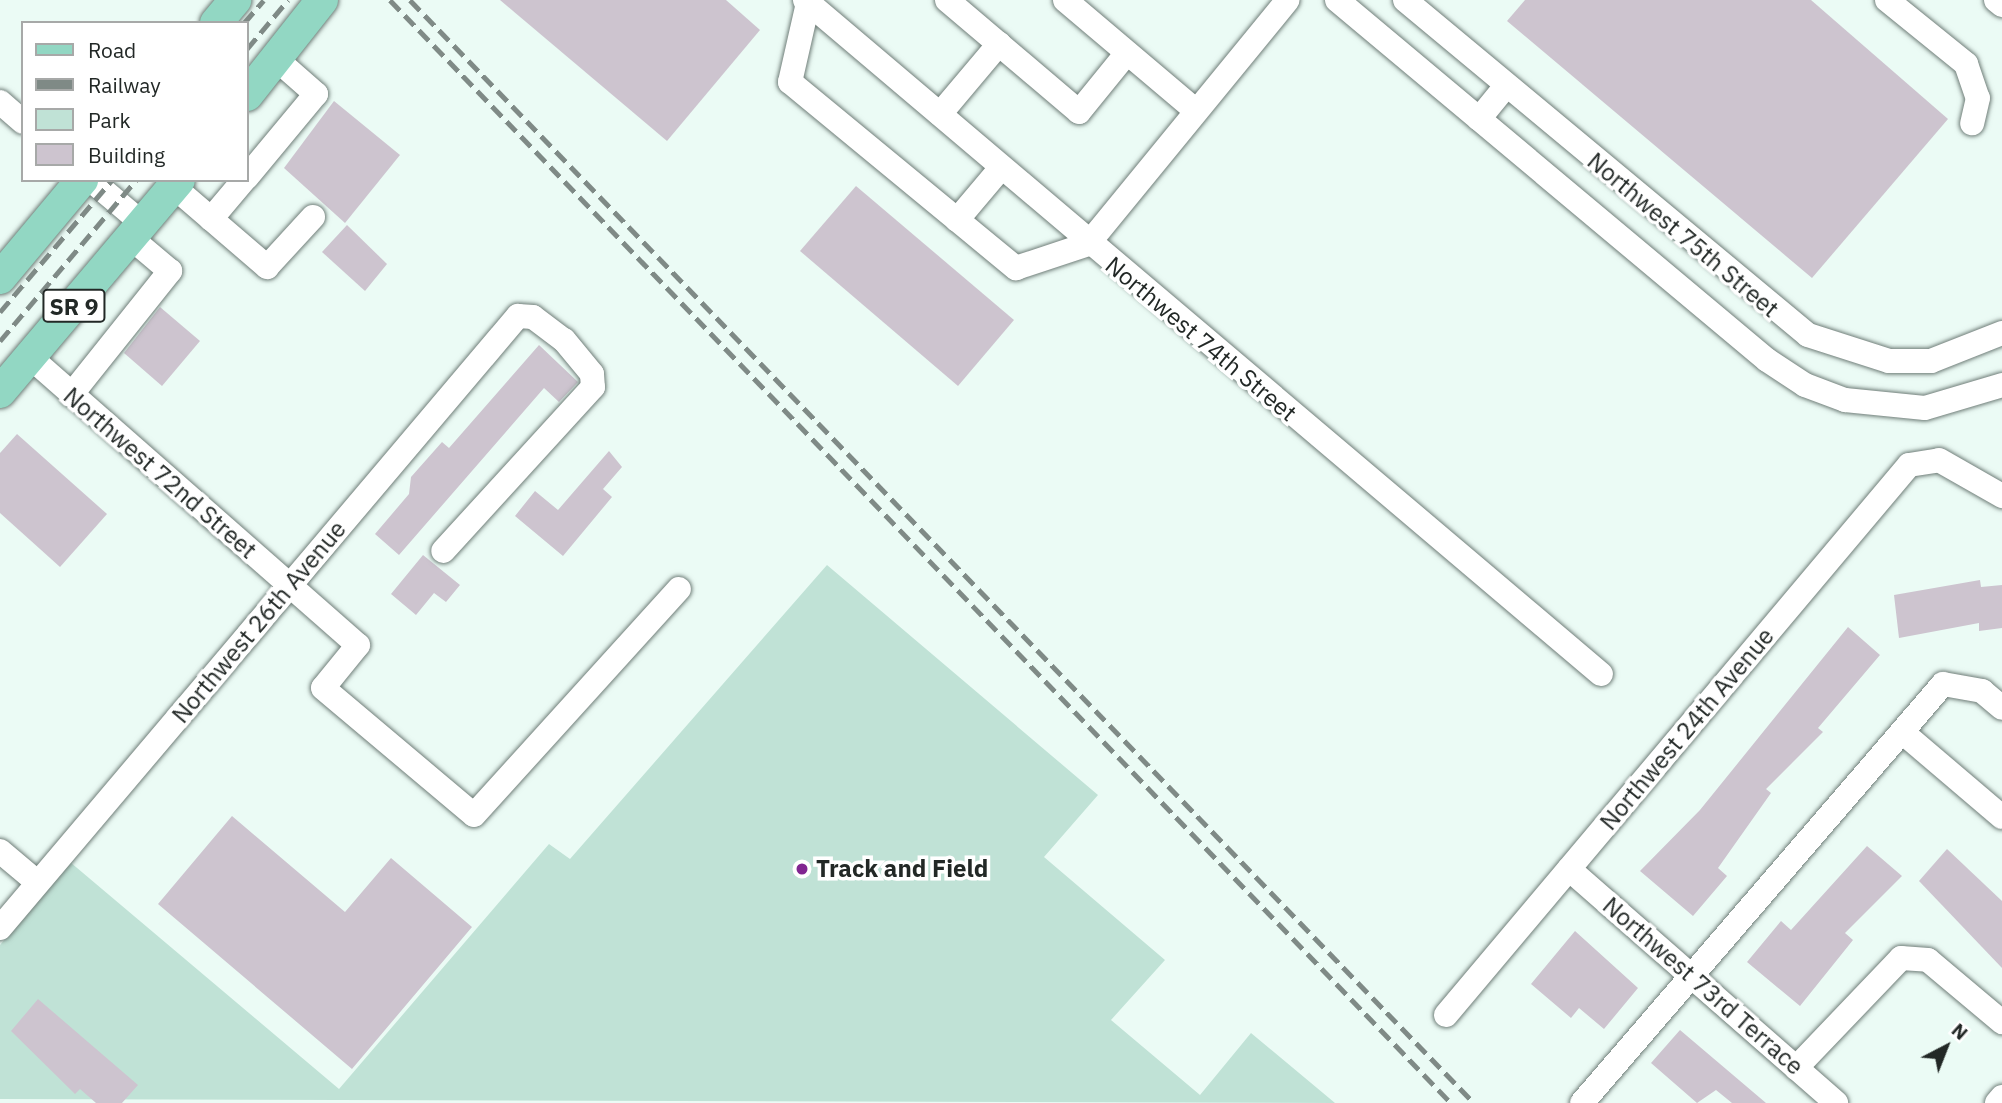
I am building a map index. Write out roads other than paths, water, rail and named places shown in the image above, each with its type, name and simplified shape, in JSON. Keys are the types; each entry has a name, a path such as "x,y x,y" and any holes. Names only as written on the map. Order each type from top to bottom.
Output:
{"main road":[{"path":"218,21 235,0"},
{"path":"248,94 323,0"},
{"name":"SR 9","path":"0,278 80,182"},
{"name":"SR 9","path":"0,392 176,183"}],"street":[{"path":"947,0 1079,112 1128,53"},
{"path":"1065,0 1194,108"},
{"path":"806,1 790,82 1016,268 1088,244 1194,108 1288,0"},
{"name":"Northwest 75th Street","path":"1337,0 1767,360 1844,400 1925,408 2002,384"},
{"name":"Northwest 75th Street","path":"1405,0 1773,312 1833,349 1889,361 1931,360 2002,333"},
{"path":"1887,0 1966,65 1978,98 1972,123"},
{"path":"1996,0 2002,5"},
{"name":"Northwest 74th Street","path":"806,1 1088,244 1601,674"},
{"path":"940,114 999,44"},
{"path":"248,175 316,94 276,59"},
{"path":"1479,119 1506,86"},
{"path":"0,102 21,120"},
{"path":"957,220 1001,168"},
{"path":"71,395 170,271 93,182"},
{"path":"211,219 242,182"},
{"path":"176,183 211,219 267,267 313,217"},
{"path":"1632,247 1659,216"},
{"name":"Northwest 26th Avenue","path":"0,928 518,316 555,331 592,374 593,387 443,551"},
{"name":"Northwest 72nd Street","path":"31,358 358,645 323,688 474,815 679,589"},
{"name":"Northwest 24th Avenue","path":"1446,1016 1909,466 1939,460 2002,496"},
{"path":"1582,1103 1943,684 1982,691 2002,708"},
{"path":"1902,732 2002,817"},
{"path":"0,851 37,883"},
{"name":"Northwest 73rd Terrace","path":"1569,869 1836,1103"},
{"path":"1796,1068 1883,969 1909,956 1935,964 2002,1022"},
{"path":"1997,1103 2002,1097"}],"railway":[{"path":"246,21 264,0"},
{"path":"248,48 288,0"},
{"path":"390,0 1451,1103"},
{"path":"410,0 1474,1103"},
{"path":"0,312 110,182"},
{"path":"0,341 134,182"}],"place":[{"name":"Track and Field","path":"802,869"}]}
